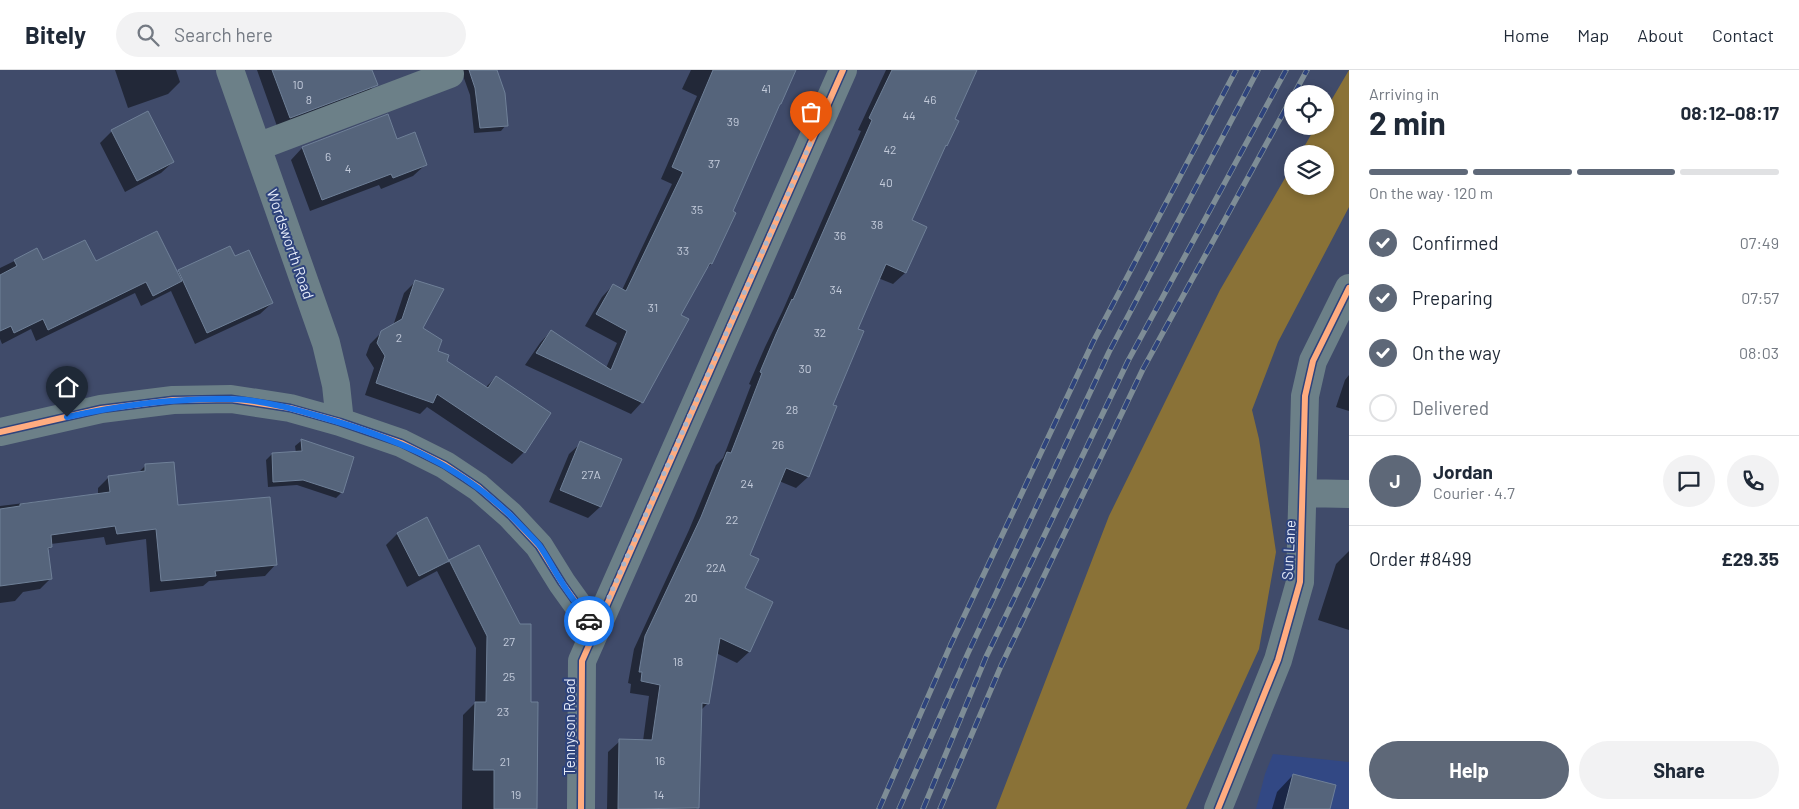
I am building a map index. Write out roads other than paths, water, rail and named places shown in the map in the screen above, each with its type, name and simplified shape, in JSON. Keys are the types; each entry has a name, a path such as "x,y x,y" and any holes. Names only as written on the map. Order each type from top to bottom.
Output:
{"street":[{"name":"Wordsworth Road","path":"230,70 326,343 336,385 340,422"},
{"name":"Tennyson Road","path":"581,809 582,661 843,70"},
{"path":"257,147 450,74"},
{"name":"Sun Lane","path":"1218,809 1278,660 1300,582 1305,396 1313,361 1349,288"},
{"path":"0,432 101,409 173,400 230,399 290,408 340,422 401,443 445,465 478,487 510,515 539,546 562,583 595,629"},
{"path":"1303,493 1349,494"}],"railway":[{"path":"879,809 951,644 1093,342 1236,70"},
{"path":"899,809 968,653 1109,352 1258,70"},
{"path":"923,809 986,657 1128,361 1286,70"},
{"path":"1299,85 1307,70"},
{"path":"940,809 1001,666 1143,369 1284,112"}]}
